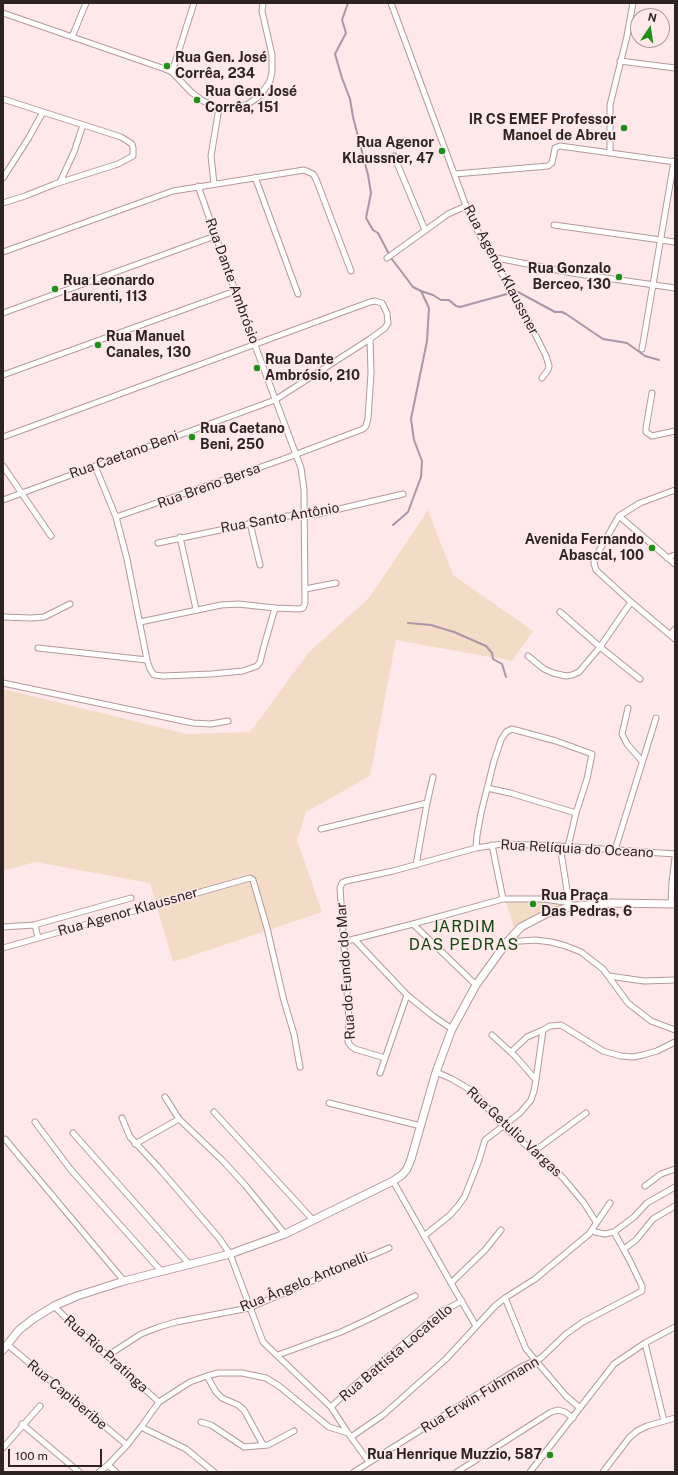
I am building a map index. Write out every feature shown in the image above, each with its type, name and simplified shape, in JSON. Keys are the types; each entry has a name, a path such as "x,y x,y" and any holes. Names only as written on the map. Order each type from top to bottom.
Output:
{"main road":[{"path":"5,1348 19,1330 33,1319 54,1306 77,1296 124,1281 230,1254 285,1234 393,1181 402,1175 407,1169 422,1126 436,1072 452,1030 476,985 507,942 521,927 537,918 572,904 673,904"}],"street":[{"path":"72,37 86,3"},
{"path":"172,72 194,3"},
{"path":"3,13 172,72 202,101 219,108 235,108 248,104 264,90 270,81 272,72 272,55 262,11 263,3"},
{"name":"Rua Agenor Klaussner","path":"391,3 466,206 477,230 527,318 546,356 549,366 542,378"},
{"path":"610,152 610,105 633,3"},
{"path":"620,61 675,68"},
{"path":"3,99 128,141 133,148 133,156 118,164 60,182 25,196 3,202"},
{"path":"214,184 211,156 219,108"},
{"path":"3,178 43,112"},
{"path":"60,182 74,152 83,125"},
{"path":"455,174 548,166 552,163 553,151 556,146 610,152 675,162 642,349"},
{"path":"394,156 416,212 425,230"},
{"path":"3,252 181,189 304,170 313,174 316,179 351,271"},
{"path":"255,177 298,294"},
{"name":"Rua Dante Ambrósio","path":"198,186 235,291 296,454 304,481 306,600 304,608 275,608"},
{"path":"387,258 448,214 466,206"},
{"path":"554,225 675,242"},
{"path":"3,313 215,236"},
{"path":"492,257 572,273 675,288"},
{"path":"3,375 235,291"},
{"path":"3,437 370,302 379,302 382,303 388,323 385,328 370,339"},
{"name":"Rua Caetano Beni","path":"3,500 275,400 370,339"},
{"name":"Rua Breno Bersa","path":"116,517 296,454 366,426 371,373 370,339"},
{"path":"652,393 646,432 652,436 675,431"},
{"path":"3,466 51,536"},
{"path":"95,466 116,517 127,558 140,622 148,660 152,674 158,676 211,674 243,671 254,668 259,664 275,608 238,604 221,605 196,609 140,622"},
{"path":"675,490 640,502 619,516 595,558 594,567 631,602 675,639"},
{"name":"Rua Santo Antônio","path":"158,543 250,523 304,514 318,514 403,494"},
{"path":"619,516 675,564"},
{"path":"250,523 260,565"},
{"path":"180,537 196,609"},
{"path":"667,558 675,554"},
{"path":"305,589 336,583"},
{"path":"528,656 544,669 566,676 579,672 600,647 631,602"},
{"path":"3,617 44,617 70,604"},
{"path":"560,612 640,679"},
{"path":"670,635 675,629"},
{"path":"38,648 148,660"},
{"path":"3,683 193,723 211,724 228,720"},
{"path":"628,708 622,734 627,744 642,761"},
{"path":"615,850 656,718"},
{"path":"476,848 477,835 487,788 501,740 509,730 516,730 544,737 592,754 587,779 576,813 568,847"},
{"path":"416,865 433,777"},
{"path":"487,788 510,793 576,813"},
{"path":"321,829 427,803"},
{"name":"Rua Relíquia do Oceano","path":"340,885 346,881 416,865 492,845 510,844 560,846 675,854"},
{"path":"492,845 503,899"},
{"path":"343,942 503,899 544,899 572,904 560,846"},
{"path":"673,904 672,882 675,858"},
{"name":"Rua Agenor Klaussner","path":"3,948 243,879 252,879 267,928 284,1001 294,1034 300,1067"},
{"name":"Rua do Fundo do Mar","path":"340,885 349,1020 348,1042 353,1047 385,1058"},
{"path":"3,927 35,925 131,898"},
{"path":"413,924 476,985"},
{"path":"35,925 38,938"},
{"path":"354,939 408,994 452,1030"},
{"path":"507,942 541,941 566,946 581,952 604,969 628,1003 636,1010 655,1023 675,1030"},
{"path":"609,976 644,981 675,980"},
{"path":"380,1073 408,994"},
{"path":"512,1052 527,1037 550,1026 561,1025 603,1051 621,1056 633,1057 643,1055 657,1051 675,1042"},
{"path":"424,1236 458,1206 465,1196 479,1160 483,1143 488,1137 504,1126 525,1108 534,1091 543,1030"},
{"path":"492,1035 512,1052 536,1080"},
{"name":"Rua Getulio Vargas","path":"436,1072 452,1079 474,1092 504,1126 564,1179 584,1203 596,1222"},
{"path":"165,1097 179,1119 245,1184 285,1234"},
{"path":"329,1103 422,1126"},
{"path":"214,1112 313,1220"},
{"path":"533,1152 586,1113"},
{"path":"122,1118 128,1133 135,1144 158,1167 219,1238 230,1254 264,1342 331,1407 370,1462"},
{"path":"135,1144 179,1119"},
{"path":"35,1122 71,1170 162,1272"},
{"path":"73,1133 190,1265"},
{"path":"3,1140 6,1139 124,1281"},
{"path":"645,1186 661,1174 675,1169"},
{"path":"393,1181 476,1326"},
{"path":"593,1230 595,1232 605,1234 614,1232 647,1203 675,1188"},
{"path":"350,1435 383,1415 446,1359 485,1316 505,1298 535,1279 593,1230 596,1222 610,1203"},
{"path":"614,1232 624,1249 636,1240 653,1219 675,1206"},
{"path":"451,1283 485,1250 501,1230"},
{"name":"Rua Ângelo Antonelli","path":"107,1356 141,1334 159,1327 176,1322 250,1308 389,1248"},
{"name":"Rua Erwin Fuhrmann","path":"354,1472 521,1367 545,1355 566,1334 583,1322 642,1291 643,1290 624,1249"},
{"path":"278,1355 341,1332 415,1296"},
{"path":"505,1298 526,1349 566,1396 580,1408"},
{"name":"Rua Battista Locatello","path":"331,1407 441,1312 462,1301"},
{"name":"Rua Rio Pratinga","path":"54,1306 159,1402"},
{"path":"530,1472 614,1364 645,1343 675,1327"},
{"path":"645,1343 664,1421"},
{"name":"Rua Capiberibe","path":"5,1348 127,1445"},
{"path":"99,1472 108,1465 127,1445 159,1402 190,1382 207,1376 228,1372 266,1378 279,1386 329,1427 350,1435"},
{"path":"207,1376 212,1387 222,1398 238,1405 244,1410 263,1445"},
{"path":"3,1448 22,1424 40,1406"},
{"path":"457,1472 551,1412 558,1410 565,1412 572,1418"},
{"path":"603,1472 629,1438 637,1431 647,1426 675,1418"},
{"path":"201,1422 217,1428 242,1446 263,1445 275,1442 294,1431"},
{"path":"22,1424 79,1472"},
{"path":"141,1427 186,1449 214,1472"},
{"path":"108,1465 116,1472"}],"shaded area":[{"path":"428,510 453,575 533,631 512,661 396,640 370,776 306,812 297,840 322,912 173,962 150,883 35,862 3,871 3,689 187,734 250,732 309,652 369,598"},
{"path":"526,899 568,904 546,912 514,927 505,900"}],"waterway":[{"path":"348,3 342,20 346,33 335,54 350,99 353,117 368,175 371,193 366,218 373,230 378,233 391,258 413,287 421,291 429,308 427,341 411,419 414,440 422,461 421,477 408,512 393,525"},
{"path":"421,291 433,295 441,300 449,300 456,306 460,307 507,294"},
{"path":"518,292 555,312 562,312 566,314 603,339 627,343 645,356 659,360"},
{"path":"408,623 431,625 454,632 486,646 492,653 493,659 502,664 506,677"}],"place":[{"name":"Rua Gen. José Corrêa, 234","path":"167,66"},
{"name":"Rua Gen. José Corrêa, 151","path":"197,100"},
{"name":"IR CS EMEF Professor Manoel de Abreu","path":"624,128"},
{"name":"Rua Agenor Klaussner, 47","path":"442,151"},
{"name":"Rua Gonzalo Berceo, 130","path":"619,277"},
{"name":"Rua Leonardo Laurenti, 113","path":"55,289"},
{"name":"Rua Manuel Canales, 130","path":"98,345"},
{"name":"Rua Dante Ambrósio, 210","path":"257,368"},
{"name":"Rua Caetano Beni, 250","path":"192,437"},
{"name":"Avenida Fernando Abascal, 100","path":"652,548"},
{"name":"Rua Praça Das Pedras, 6","path":"533,904"},
{"name":"Rua Henrique Muzzio, 587","path":"550,1455"}],"district":[{"name":"JARDIM DAS PEDRAS","path":"464,936"}]}
